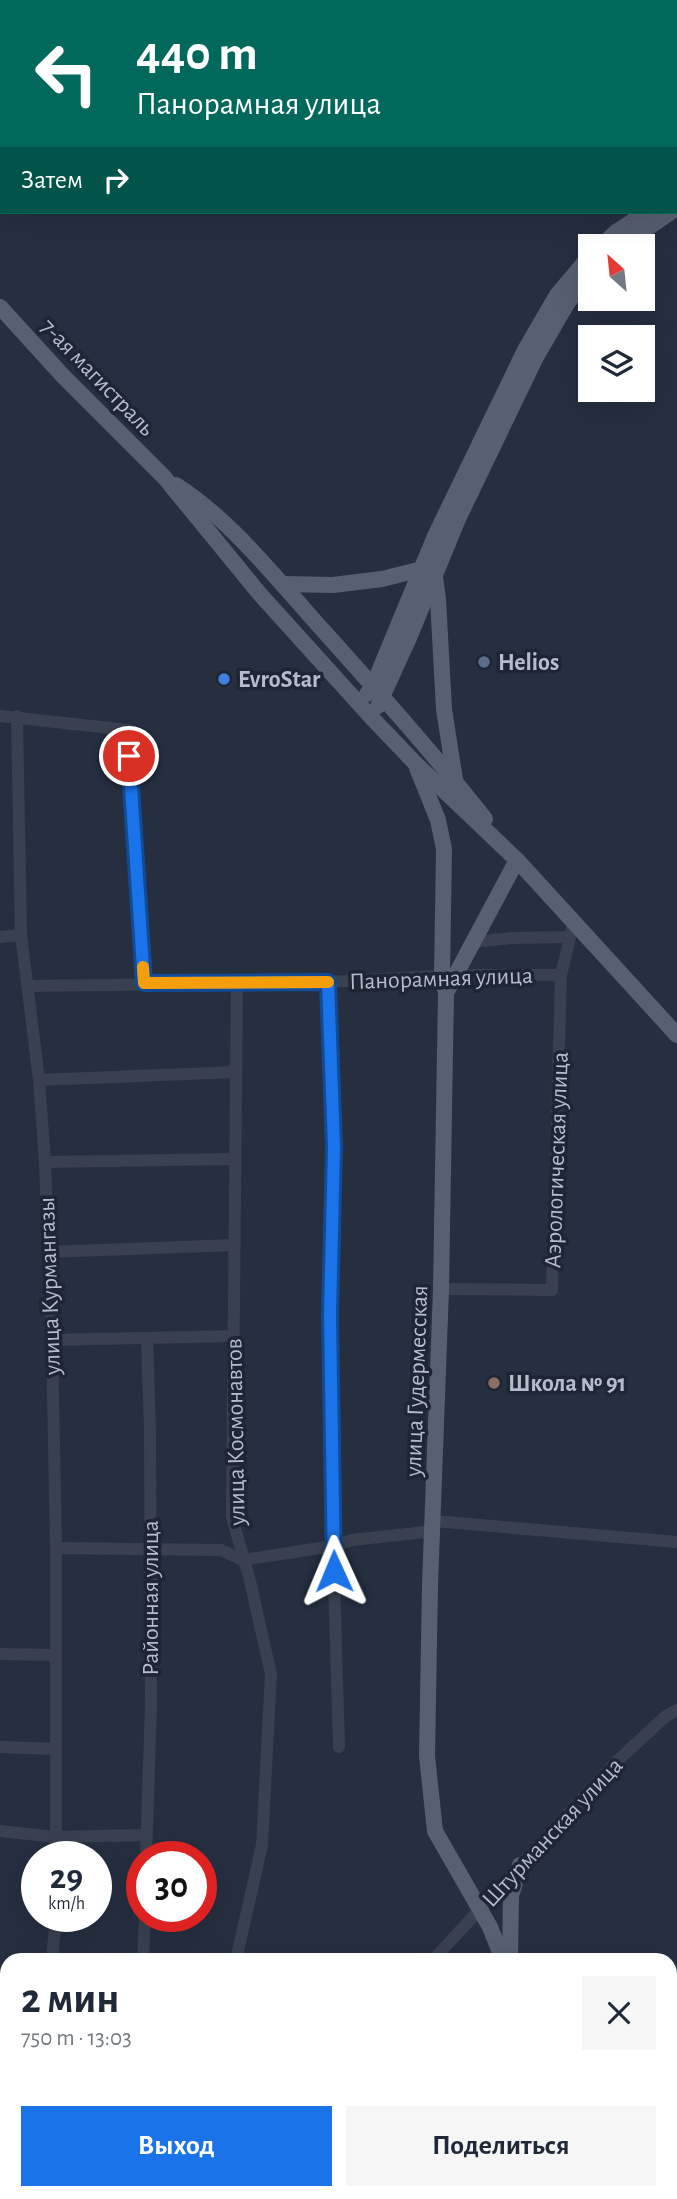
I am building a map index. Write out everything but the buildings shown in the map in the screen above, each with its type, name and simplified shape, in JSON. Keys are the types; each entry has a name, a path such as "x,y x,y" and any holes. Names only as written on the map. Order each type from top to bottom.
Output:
{"main road":[{"path":"614,234 644,214"},
{"path":"639,234 669,214"},
{"path":"455,780 444,709 438,599 428,573 435,536 524,350 557,295 578,270"},
{"path":"365,710 378,692 428,573 458,519 536,357 568,302 578,290"},
{"name":"7-ая магистраль","path":"0,307 63,376 164,477"},
{"path":"164,477 204,503 282,584 455,780 517,860"},
{"path":"164,477 259,593 365,710 415,763 517,860 677,1035"},
{"path":"282,584 333,584 428,573"},
{"path":"415,763 438,820 444,849 449,975"},
{"name":"улица Гудермесская","path":"500,1953 479,1908 435,1831 427,1756 430,1585 441,1289 446,993 449,975 473,943 517,860"},
{"path":"510,1953 511,1896 520,1865"}],"street":[{"path":"0,716 128,730 144,983"},
{"name":"улица Курмангазы","path":"17,716 22,935 39,1080 52,1340 56,1548 55,1841"},
{"name":"Аэрологическая улица","path":"441,1289 552,1290 561,975 574,920"},
{"path":"0,937 22,935"},
{"path":"473,943 512,938 570,937"},
{"name":"Панорамная улица","path":"27,986 237,981 328,982 449,975 561,975"},
{"name":"улица Космонавтов","path":"237,981 232,1517 271,1674 262,1845 238,1953"},
{"path":"328,982 334,1147 330,1314 339,1747"},
{"path":"39,1080 236,1072"},
{"path":"45,1162 235,1159"},
{"path":"48,1252 234,1245"},
{"path":"52,1340 233,1336"},
{"name":"Районная улица","path":"146,1841 151,1705 147,1339"},
{"path":"56,1548 221,1550 243,1560 434,1526 677,1542"},
{"path":"0,1654 56,1655"},
{"name":"Штурманская улица","path":"439,1953 615,1763 666,1716 677,1710"},
{"path":"0,1747 56,1749"},
{"path":"0,1831 55,1837 146,1835"},
{"path":"53,1953 55,1932"},
{"path":"143,1953 144,1932"}],"slow traffic":[{"path":"143,967 144,983 328,982"}],"place":[{"name":"Helios","path":"484,662"},
{"name":"EvroStar","path":"224,679"},
{"name":"Школа № 91","path":"494,1383"}],"route":[{"path":"129,756 144,983 328,982 334,1147 330,1314 334,1571"}]}
